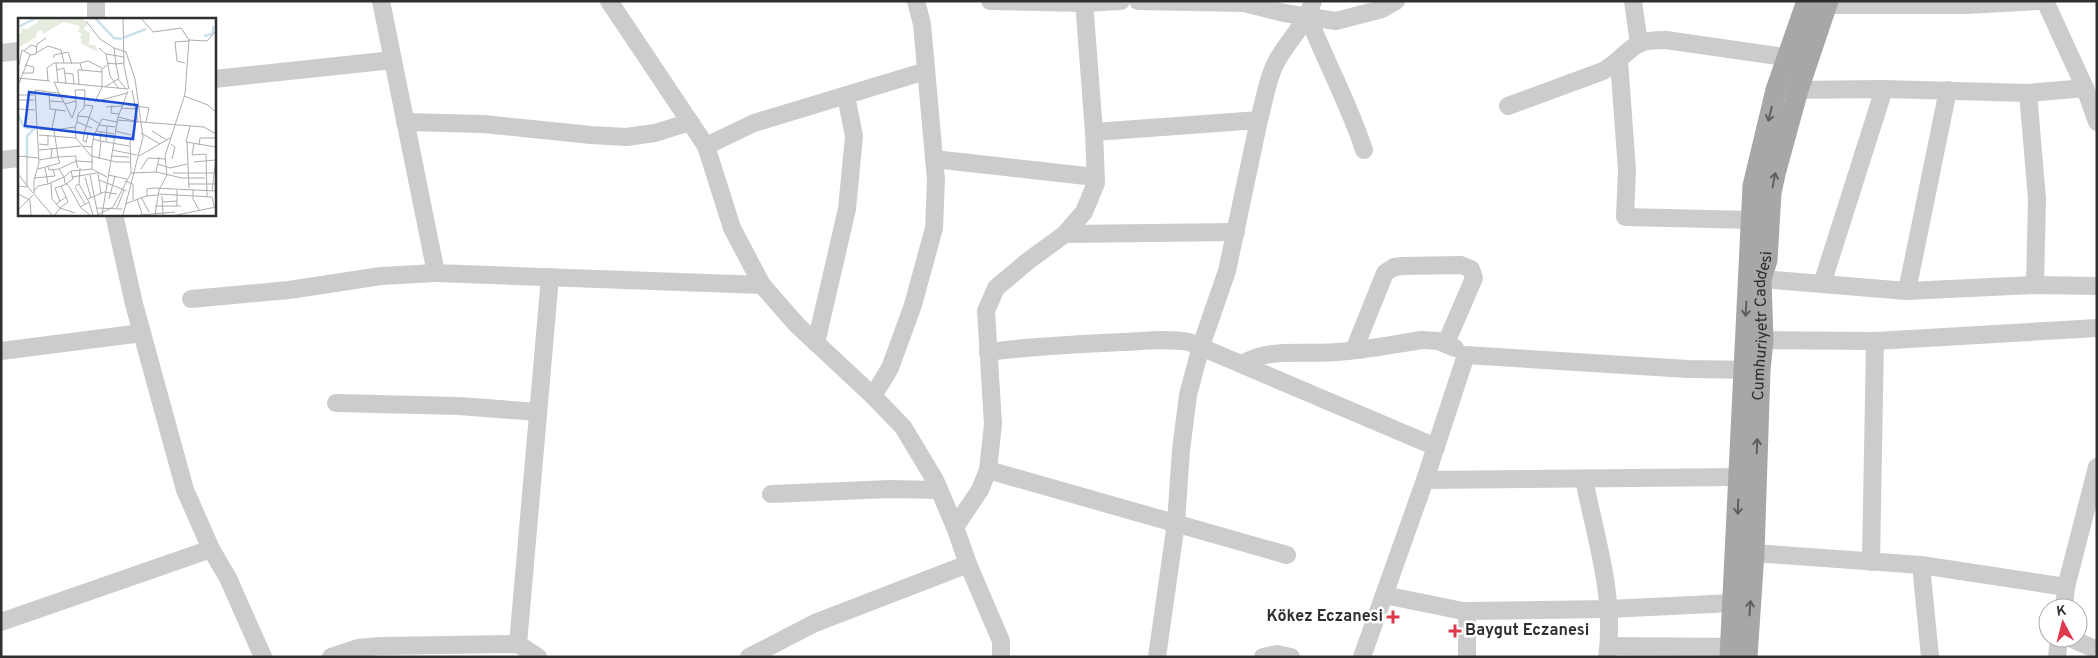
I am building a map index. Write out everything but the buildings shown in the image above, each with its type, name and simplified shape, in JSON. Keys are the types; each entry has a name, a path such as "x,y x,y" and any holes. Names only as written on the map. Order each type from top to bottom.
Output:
{"main road":[{"path":"1739,652 1733,603 1745,554 1739,477 1752,370 1760,219 1753,186 1776,90 1787,57 1820,2"},
{"name":"Cumhuriyetr Caddesi","path":"1739,652 1752,370 1763,340 1761,279 1767,260 1760,219 1798,90 1809,60 1820,2"}],"street":[{"path":"96,1 96,18"},
{"path":"381,1 436,273"},
{"path":"609,1 706,146 732,228 762,285 797,325 874,396 903,427 939,490 1001,641 1001,657"},
{"path":"874,396 890,368 907,323 934,228 936,180 922,24 916,1"},
{"path":"990,1 1121,1"},
{"path":"1138,1 1244,3 1284,13 1311,9 1336,21 1382,9 1396,1"},
{"path":"1634,1 1639,44"},
{"path":"1820,2 1967,5 2038,1"},
{"path":"2044,1 2085,88 2097,122"},
{"path":"954,528 980,490 988,470 993,424 986,311 996,288 1028,261 1065,234 1084,212 1096,183 1084,2"},
{"path":"1157,657 1176,523 1181,450 1188,395 1201,346 1227,271 1259,120 1273,68 1280,54 1311,9"},
{"path":"1311,9 1325,59 1356,125 1364,150"},
{"path":"1508,106 1603,71 1619,61 1639,44 1666,40 1809,60"},
{"path":"1,53 18,51"},
{"path":"215,79 393,60"},
{"path":"1619,61 1627,170 1625,217 1760,219"},
{"path":"706,146 754,122 926,71"},
{"path":"1776,90 1884,89 2028,93 2085,88"},
{"path":"1822,284 1884,89"},
{"path":"1907,291 1948,90"},
{"path":"2028,93 2037,199 2035,285"},
{"path":"816,343 847,209 854,136 846,96"},
{"path":"1094,132 1259,120"},
{"path":"405,122 484,124 626,137 655,132 690,122"},
{"path":"1,160 18,158"},
{"path":"934,159 1095,177"},
{"path":"114,215 142,333 185,490 211,549 228,578 263,657"},
{"path":"1065,234 1236,232"},
{"path":"1354,350 1385,273 1394,267 1402,266 1460,265 1466,266 1474,274 1467,298 1446,343"},
{"path":"191,299 289,290 381,276 436,273 762,285"},
{"path":"518,644 550,277"},
{"path":"1761,279 1907,291 2035,285 2097,286"},
{"path":"1763,340 1875,341 2097,328"},
{"path":"1,351 142,333"},
{"path":"988,352 1022,348 1170,340 1201,346 1436,446"},
{"path":"1243,364 1265,354 1327,353 1422,340 1446,343 1466,355 1688,369 1752,370"},
{"path":"1871,562 1875,341"},
{"path":"1362,657 1425,480 1466,355"},
{"path":"336,403 459,406 538,412"},
{"path":"2065,598 2066,587 2090,523 2097,467"},
{"path":"988,470 1286,555"},
{"path":"1425,480 1739,477"},
{"path":"1584,479 1607,592 1610,637 1608,652 1739,652"},
{"path":"771,494 890,489 939,490"},
{"path":"1,622 211,549"},
{"path":"1745,554 1921,565 2066,587"},
{"path":"749,657 815,623 968,564"},
{"path":"1921,565 1930,657"},
{"path":"1384,595 1467,611 1608,609 1733,603"},
{"path":"1467,611 1467,657"},
{"path":"331,657 358,648 380,646 518,644 538,657"},
{"path":"1263,657 1277,654 1291,657"}],"place":[{"name":"Kökez Eczanesi","path":"1393,617"},
{"name":"Baygut Eczanesi","path":"1455,631"}]}
